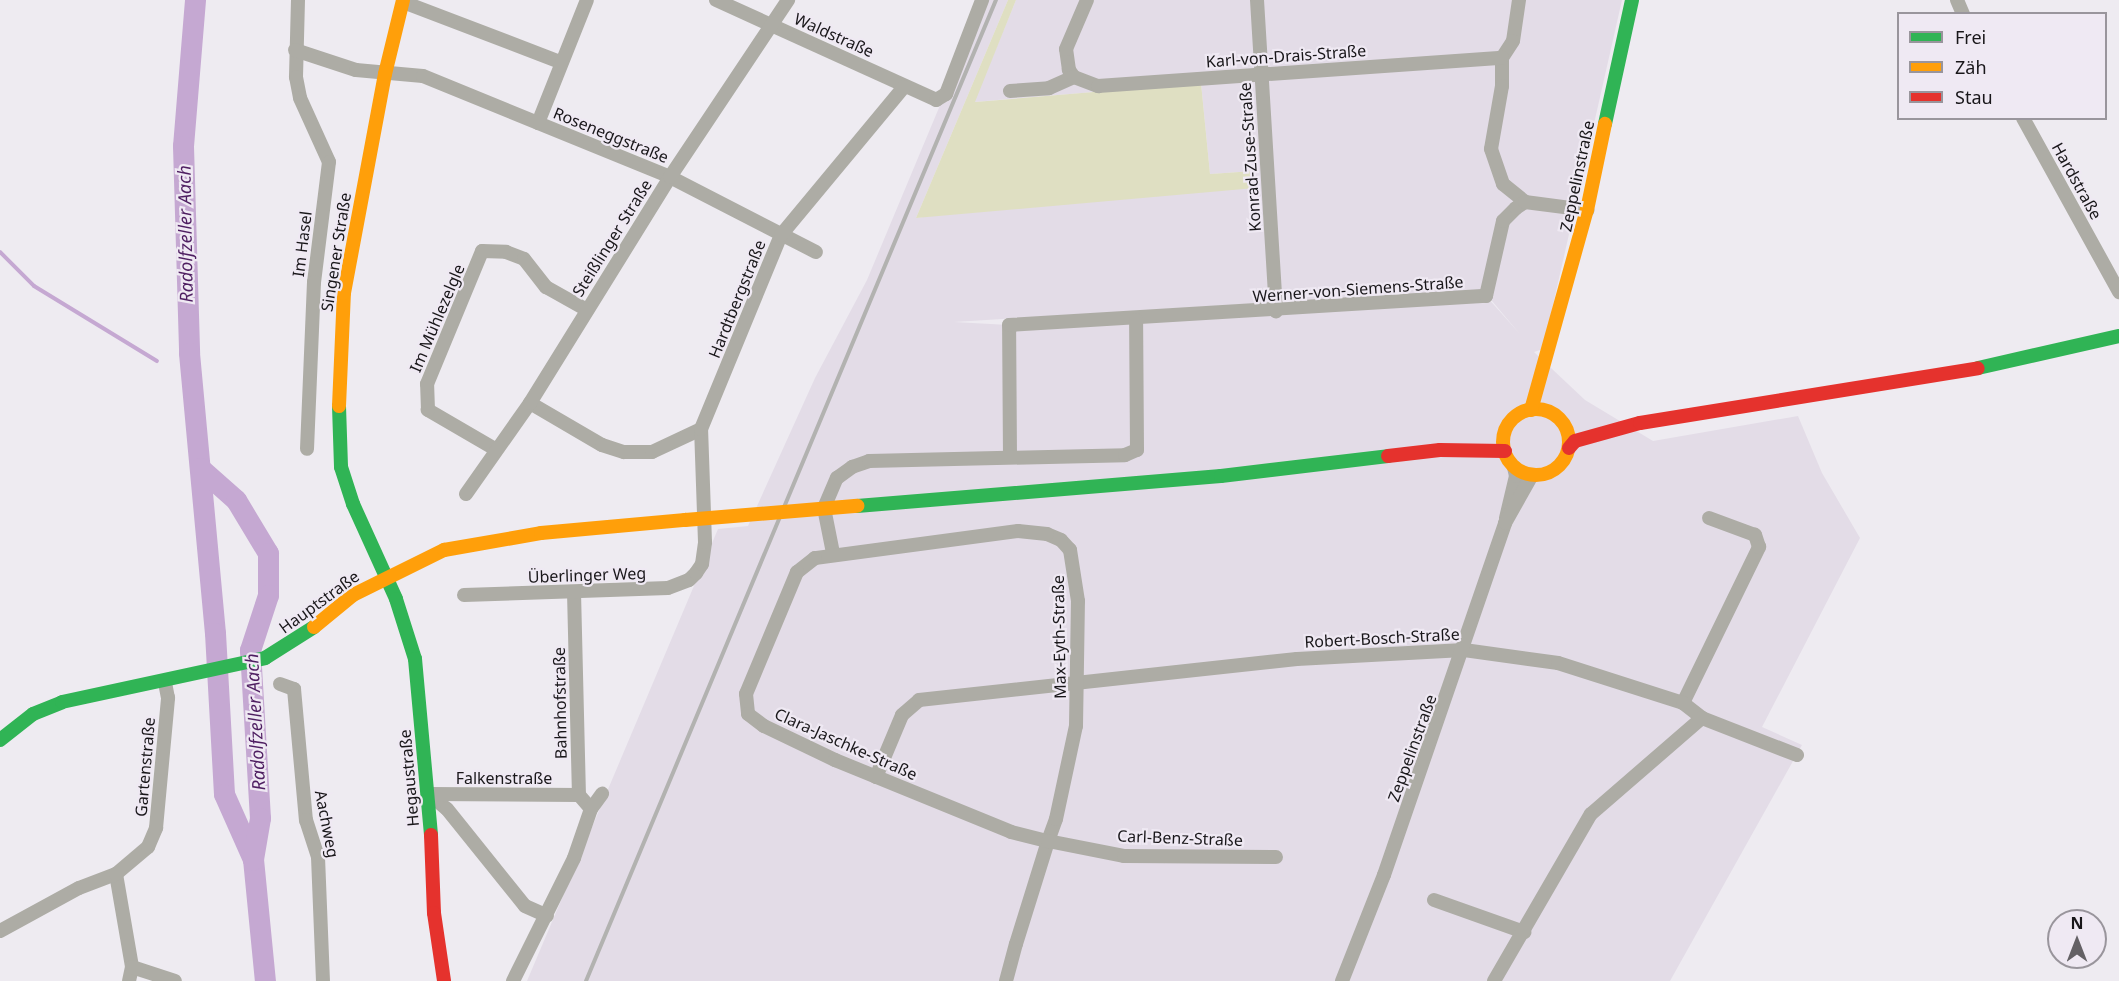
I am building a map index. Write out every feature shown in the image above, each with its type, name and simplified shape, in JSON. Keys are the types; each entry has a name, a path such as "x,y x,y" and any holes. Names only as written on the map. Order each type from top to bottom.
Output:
{"main road":[{"name":"Zeppelinstraße","path":"1531,410 1548,358 1587,210 1632,0"},
{"name":"Singener Straße","path":"386,576 354,504 341,467 338,440 344,293 385,74 403,1"},
{"path":"1507,427 1504,451 1514,467 1532,475 1556,469 1575,441 1640,423 1958,372 2119,336"},
{"name":"Zeppelinstraße","path":"1548,358 1549,412"},
{"path":"1440,450 1466,439 1498,434 1531,410 1549,412 1565,426 1569,448"},
{"path":"1565,426 1640,423"},
{"name":"Hauptstraße","path":"0,740 33,714 62,702 250,663 279,651 353,595 386,576 469,543 685,520 1221,476 1440,450"},
{"path":"1440,450 1504,451"},
{"name":"Hegaustraße","path":"386,576 415,659 429,794 434,913 444,981"}],"street":[{"name":"Im Hasel","path":"298,0 296,50 300,98 329,162 314,282 307,449"},
{"path":"538,123 560,62 587,0"},
{"name":"Waldstraße","path":"716,0 936,100 944,97 982,0"},
{"name":"Steißlinger Straße","path":"466,494 495,449 530,403 670,177 788,0"},
{"path":"1010,91 1049,88 1074,77 1069,70 1066,49 1087,0"},
{"name":"Konrad-Zuse-Straße","path":"1257,0 1276,311"},
{"path":"1519,0 1514,40 1502,58 1502,86 1491,149 1503,184 1525,202 1587,210"},
{"path":"403,1 560,62"},
{"path":"296,50 356,70 385,74"},
{"name":"Karl-von-Drais-Straße","path":"1074,77 1098,86 1502,58"},
{"name":"Roseneggstraße","path":"385,74 423,76 670,177 816,252"},
{"name":"Hardtbergstraße","path":"702,564 705,531 701,429 781,235 904,87"},
{"name":"Hardstraße","path":"2024,120 2119,292"},
{"name":"Werner-von-Siemens-Straße","path":"1010,456 1009,325 1136,320 1486,296 1503,221 1525,202"},
{"name":"Im Mühlezelgle","path":"495,449 428,410 426,384 482,251 506,252 524,259 546,287 587,310"},
{"path":"833,553 824,508 828,495 837,478 869,461 1125,455 1137,450 1136,320"},
{"path":"530,403 602,446 624,452 660,449 701,429"},
{"name":"Zeppelinstraße","path":"1505,523 1506,507 1516,476 1514,467"},
{"name":"Zeppelinstraße","path":"1342,981 1464,650 1505,523 1532,475"},
{"path":"1683,704 1759,547 1755,535 1709,518"},
{"name":"Max-Eyth-Straße","path":"833,553 1018,531 1061,540 1074,561 1076,726 1048,841 1006,981"},
{"name":"Clara-Jaschke-Straße","path":"833,553 815,558 797,572 746,694 748,714 764,726 876,777 1011,832 1048,841"},
{"name":"Überlinger Weg","path":"464,595 668,588 689,580 702,564"},
{"name":"Bahnhofstraße","path":"574,592 579,795"},
{"name":"Robert-Bosch-Straße","path":"876,777 902,715 919,700 1297,659 1464,650 1558,663 1683,704 1702,718 1797,755"},
{"name":"Gartenstraße","path":"0,931 79,888 116,874 148,847 156,828 168,698 165,682"},
{"name":"Aachweg","path":"280,684 294,689 306,820 318,857 323,981"},
{"path":"1494,981 1591,813 1702,718"},
{"path":"429,794 447,809 525,906 547,916"},
{"name":"Falkenstraße","path":"429,794 579,795"},
{"path":"513,981 574,858 591,809 602,794"},
{"path":"579,795 591,809"},
{"name":"Carl-Benz-Straße","path":"1048,841 1124,856 1276,857"},
{"path":"116,874 130,974 175,981"},
{"path":"1434,900 1524,932"}],"shaded area":[{"path":"984,0 1008,0 916,218 1254,171 1210,174 1201,83 974,102 1016,0 1622,0 1543,349 1534,352 1585,400 1653,441 1798,416 1822,473 1860,538 1762,727 1802,745 1670,981 527,981 718,529 748,526 815,378 867,280","holes":["1479,290 1487,295 1519,333 1486,296 1009,325 954,322"]}],"green space":[{"path":"1008,0 1016,0 975,102 1201,83 1210,174 1254,171 1255,188 916,218"}],"waterway":[{"name":"Radolfzeller Aach","path":"195,0 183,146 189,353 215,633 224,794 253,859 265,981"},
{"path":"0,252 34,286 157,361"},
{"name":"Radolfzeller Aach","path":"200,468 236,500 268,553 268,595 250,650 260,818 253,859"}],"railway":[{"path":"586,981 996,0"}],"traffic: fast":[{"path":"1605,124 1632,0"},
{"path":"1978,368 2119,336"},
{"path":"339,406 341,467 353,504 396,599 415,659 431,835"},
{"path":"857,506 1221,476 1388,456"},
{"path":"0,740 33,714 62,702 265,658 314,627"}],"traffic: slow":[{"path":"339,406 344,293 385,74 403,0"},
{"path":"1531,410 1587,210 1605,124"},
{"path":"1536,409 1549,412 1559,419 1566,429 1569,442 1566,455 1559,465 1549,472 1536,475 1523,472 1513,465 1506,455 1503,442 1506,429 1513,419 1523,412 1536,409"},
{"path":"685,520 857,506"},
{"path":"314,627 353,595 444,550 541,533 685,520"}],"traffic: jam":[{"path":"1569,448 1575,441 1640,423 1978,368"},
{"path":"1388,456 1440,450 1505,451"},
{"path":"431,835 434,913 444,981"}]}
